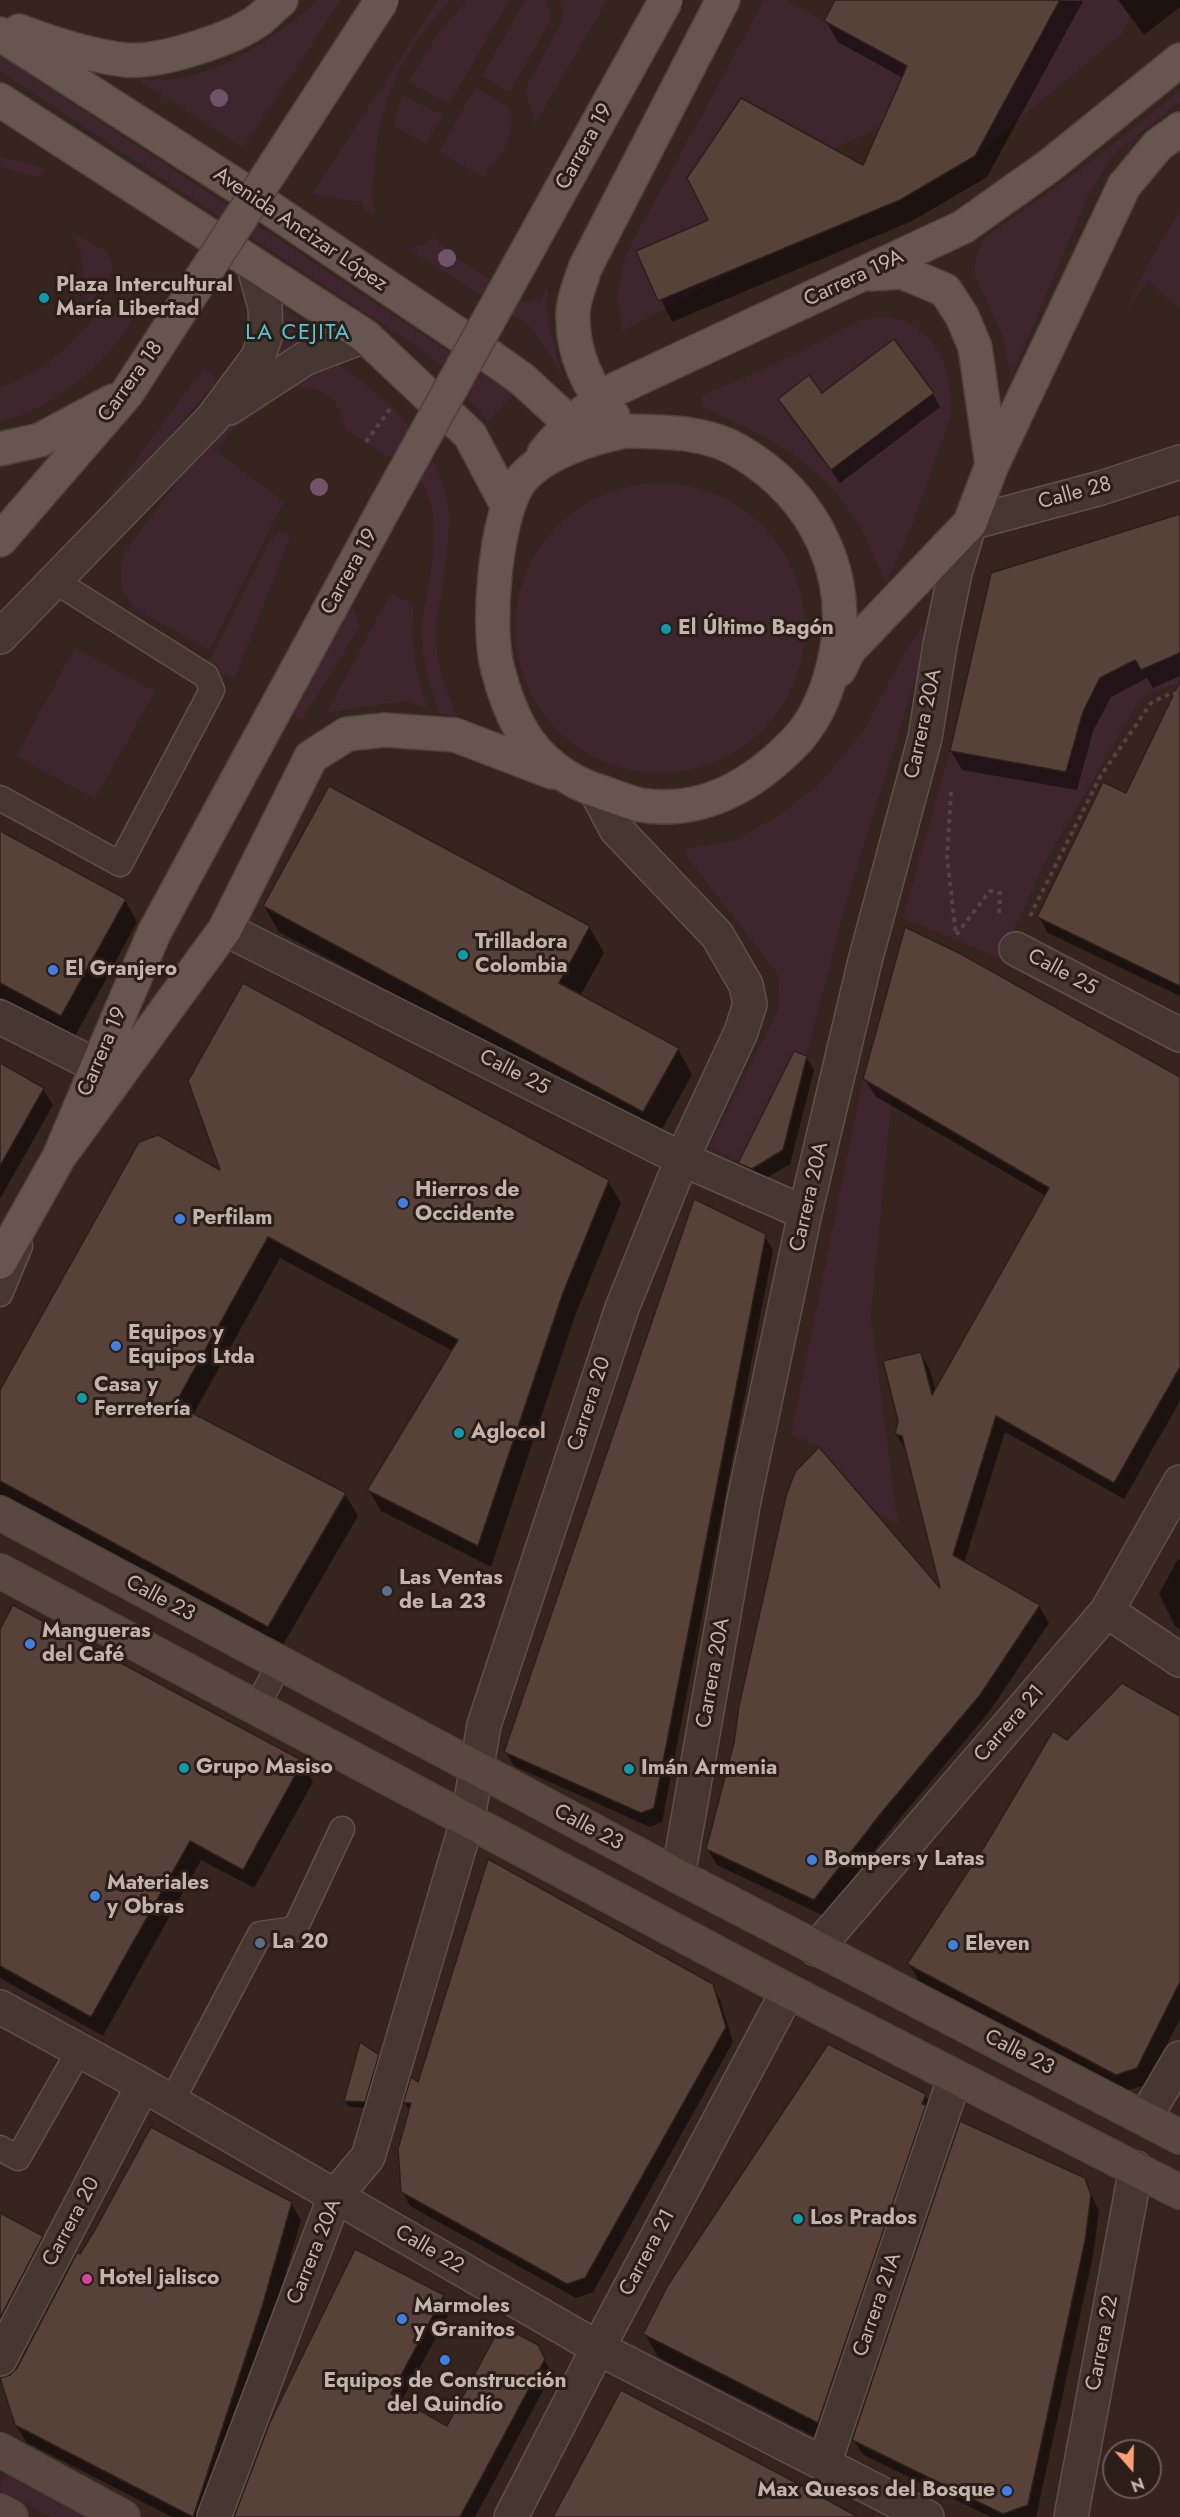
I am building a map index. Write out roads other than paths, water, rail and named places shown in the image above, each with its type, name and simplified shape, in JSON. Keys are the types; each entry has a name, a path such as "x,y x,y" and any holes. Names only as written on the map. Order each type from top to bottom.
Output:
{"main road":[{"path":"0,24 57,45 127,60 157,58 208,44 259,20 280,0"},
{"name":"Carrera 18","path":"0,540 128,393 382,0"},
{"name":"Carrera 19","path":"0,1262 58,1157 154,933 384,509 666,0"},
{"path":"626,431 598,400 578,361 573,312 585,268 723,0"},
{"name":"Avenida Ancizar López","path":"0,34 240,188 471,343 522,379 580,432"},
{"name":"Carrera 19A","path":"580,432 598,400 618,388 963,227 1049,166 1180,60"},
{"path":"0,100 365,336 470,435 514,493"},
{"path":"0,128 48,130"},
{"path":"58,1157 225,928 311,757 347,734 385,729 455,735 596,791 639,805 682,807 728,793 770,768 803,734 849,650 970,523 992,465 1124,186 1158,145 1180,129"},
{"path":"866,274 902,272 945,290 962,316 975,347 992,465"},
{"path":"0,449 40,440 128,393"},
{"path":"565,777 535,750 521,730 497,668 494,587 514,493 564,450 580,432 683,432 737,450 783,483 818,527 838,580 841,637 827,692"},
{"name":"Calle 23","path":"0,1513 816,1949 1180,2137"},
{"path":"0,1571 468,1818 788,1991 1180,2192"},
{"path":"0,2450 123,2517"},
{"path":"0,2511 11,2517"}],"street":[{"path":"0,637 212,418 258,357 266,334 265,307 253,264"},
{"path":"212,418 306,358 365,336"},
{"name":"Calle 28","path":"970,523 1172,468"},
{"name":"Carrera 20A","path":"678,1876 744,1500 805,1213 865,961 925,738 947,614 970,523"},
{"name":"Carrera 20","path":"468,1818 484,1725 622,1308 682,1159 741,1032 750,1004 746,985 717,934 616,829 596,791"},
{"name":"Calle 25","path":"225,928 682,1159 805,1213"},
{"name":"Calle 25","path":"1016,949 1180,1035"},
{"path":"0,1017 97,1066"},
{"name":"Carrera 21","path":"816,1949 1107,1611 1180,1482"},
{"path":"1107,1611 1180,1660"},
{"name":"Carrera 20A","path":"214,2517 335,2196 368,2157 468,1818"},
{"name":"Carrera 21","path":"511,2517 788,1991"},
{"name":"Calle 22","path":"0,2007 144,2085 598,2348 927,2517"},
{"path":"1145,2118 1180,2058"},
{"name":"Carrera 21A","path":"824,2464 955,2077"},
{"name":"Carrera 20","path":"0,2359 144,2085"},
{"name":"Carrera 22","path":"1071,2517 1136,2168"}],"lane":[{"path":"0,798 120,864 212,690 206,676 56,581"},
{"name":"Carrera 19","path":"0,1294 58,1157"},
{"path":"257,1706 280,1663"},
{"path":"172,2101 260,1934 295,1929 342,1829"},
{"path":"0,2148 18,2158 79,2050"}],"place":[{"name":"Plaza Intercultural María Libertad","path":"44,298"},
{"name":"El Último Bagón","path":"666,629"},
{"name":"Trilladora Colombia","path":"463,955"},
{"name":"El Granjero","path":"53,970"},
{"name":"Hierros de Occidente","path":"403,1203"},
{"name":"Perfilam","path":"180,1219"},
{"name":"Equipos y Equipos Ltda","path":"116,1346"},
{"name":"Casa y Ferretería","path":"82,1398"},
{"name":"Aglocol","path":"459,1433"},
{"name":"Las Ventas de La 23","path":"387,1591"},
{"name":"Mangueras del Café","path":"30,1644"},
{"name":"Grupo Masiso","path":"184,1768"},
{"name":"Imán Armenia","path":"629,1769"},
{"name":"Bompers y Latas","path":"812,1860"},
{"name":"Materiales y Obras","path":"95,1896"},
{"name":"La 20","path":"260,1943"},
{"name":"Eleven","path":"953,1945"},
{"name":"Los Prados","path":"798,2219"},
{"name":"Hotel jalisco","path":"87,2279"},
{"name":"Marmoles y Granitos","path":"402,2319"},
{"name":"Equipos de Construcción del Quindío","path":"445,2360"},
{"name":"Max Quesos del Bosque","path":"1007,2491"}],"district":[{"name":"LA CEJITA","path":"298,334"}]}
